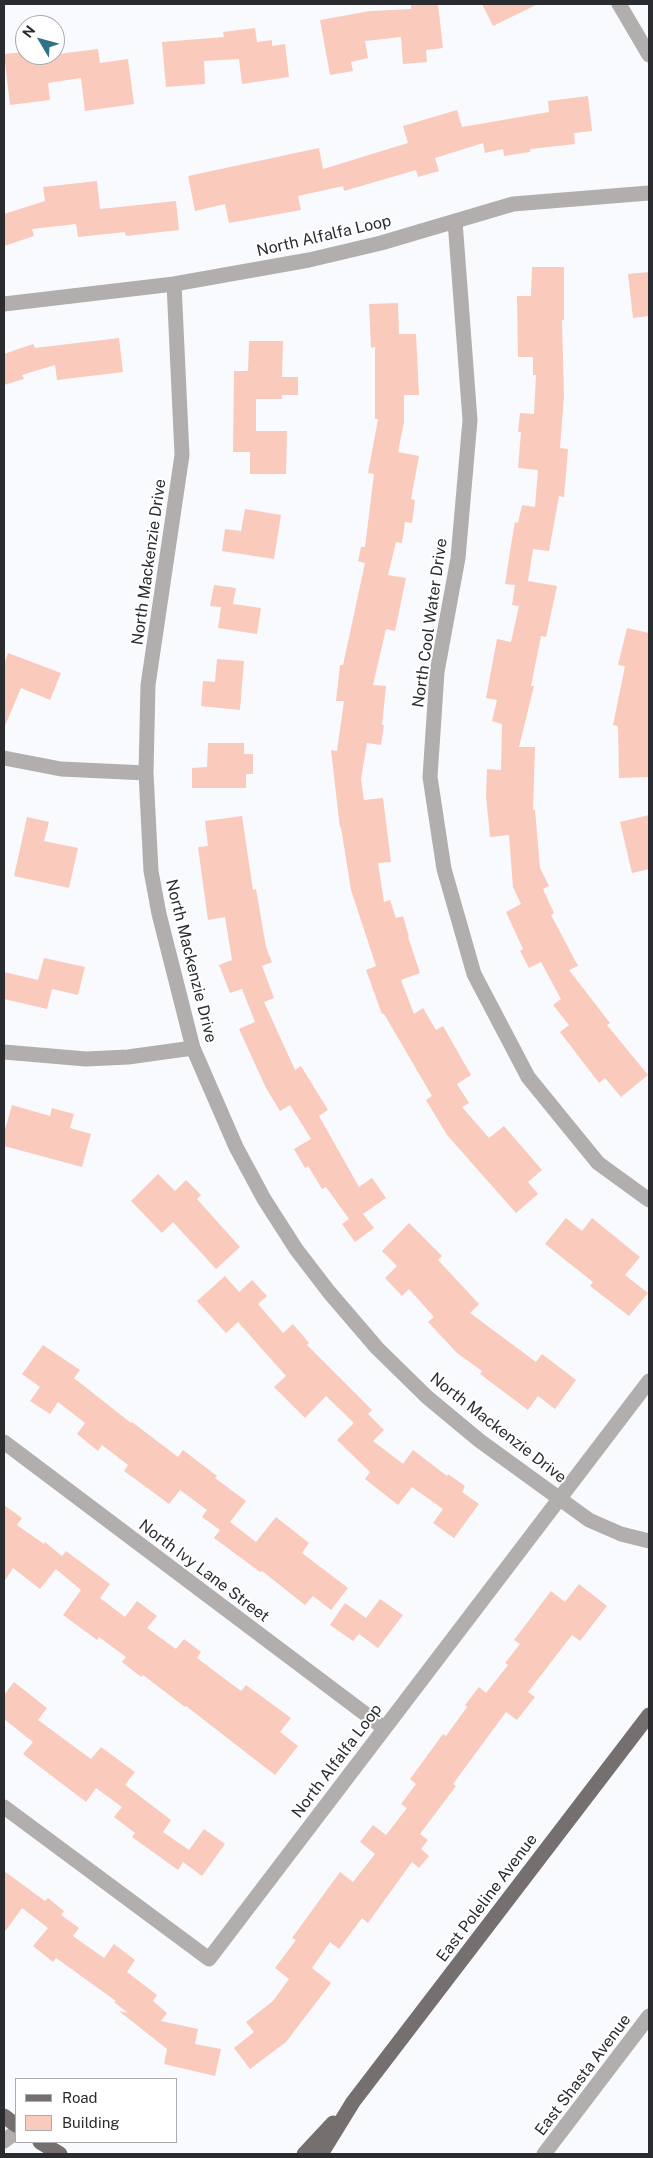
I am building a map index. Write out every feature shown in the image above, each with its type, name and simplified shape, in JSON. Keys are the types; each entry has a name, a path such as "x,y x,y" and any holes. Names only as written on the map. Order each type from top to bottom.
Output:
{"main road":[{"name":"East Poleline Avenue","path":"321,2154 353,2102 649,1715"},
{"name":"East Poleline Avenue","path":"304,2154 353,2102"},
{"path":"4,2116 15,2124"},
{"path":"40,2143 52,2154"},
{"path":"41,2143 60,2154"}],"street":[{"path":"619,4 649,55"},
{"name":"North Alfalfa Loop","path":"4,304 174,284 309,260 512,204 649,193"},
{"name":"North Cool Water Drive","path":"455,221 470,420 458,558 437,672 430,777 444,869 474,974 528,1078 598,1163 649,1200"},
{"name":"North Mackenzie Drive","path":"174,284 182,455 148,685 146,773 150,871 158,914 193,1048 236,1147 264,1199 296,1249 328,1292 377,1348 427,1397 480,1441 560,1499 590,1520 621,1534 649,1541"},
{"path":"4,758 61,769 146,773"},
{"path":"4,1052 86,1059 128,1057 193,1048"},
{"name":"North Alfalfa Loop","path":"4,1806 210,1959 649,1381"},
{"name":"North Ivy Lane Street","path":"4,1442 384,1728"},
{"name":"East Shasta Avenue","path":"544,2154 649,2016"},
{"path":"4,2141 15,2133"}],"building":[{"path":"411,4 438,4 443,48 426,50 427,62 403,64 401,37 365,41 368,58 351,62 353,71 330,75 320,20 370,11 411,9"},
{"path":"482,4 538,4 493,26"},
{"path":"255,28 257,42 272,40 272,46 285,44 289,77 242,84 239,59 204,61 205,84 166,87 162,42 224,37 223,32"},
{"path":"98,49 100,63 128,59 134,104 85,111 81,78 48,83 50,100 10,105 4,54 15,53 15,65 65,65 65,53"},
{"path":"588,96 592,131 574,133 575,144 530,149 530,152 504,156 503,149 485,153 483,143 435,158 439,171 418,177 416,170 344,191 343,186 298,196 301,210 229,223 225,204 195,211 188,176 319,148 323,169 408,143 403,126 457,110 462,127 549,112 548,101"},
{"path":"97,181 100,209 176,201 179,230 126,236 125,232 78,237 76,224 32,229 34,236 4,246 4,214 45,201 43,187"},
{"path":"532,267 564,267 564,320 562,320 564,396 560,448 568,449 564,497 559,496 549,551 533,549 528,581 557,586 546,637 541,636 531,686 534,686 519,747 535,747 533,810 535,810 540,868 549,886 543,889 554,913 551,915 578,966 569,970 610,1023 607,1025 648,1075 621,1097 605,1078 599,1083 560,1032 569,1025 553,1005 561,999 541,962 529,968 520,951 523,949 506,912 521,904 513,887 509,835 490,837 486,796 487,769 501,770 502,724 492,721 497,700 486,698 497,639 511,642 519,606 512,605 515,585 505,584 511,545 515,522 518,523 522,505 535,507 538,470 518,468 521,432 518,432 520,413 534,414 536,375 533,375 533,357 518,357 517,296 531,296"},
{"path":"649,272 649,316 633,318 628,274"},
{"path":"398,303 399,334 416,334 419,395 404,395 404,422 398,452 419,456 411,499 415,500 412,523 405,522 402,543 396,542 388,575 406,578 395,631 386,629 373,685 386,686 381,745 367,743 361,779 364,800 383,798 391,862 378,863 384,902 390,900 396,918 403,916 420,973 401,980 414,1014 423,1008 436,1030 443,1026 471,1075 457,1084 469,1103 462,1107 489,1138 504,1126 542,1170 528,1182 538,1194 516,1213 447,1135 426,1100 432,1096 384,1014 382,1014 366,970 376,966 351,890 340,828 331,750 337,751 344,701 336,701 340,665 343,665 365,563 358,561 361,547 365,547 374,474 368,473 378,419 375,419 375,347 371,348 369,304"},
{"path":"119,338 123,372 57,380 55,365 22,375 24,379 4,385 4,354 33,344 35,348"},
{"path":"249,341 283,341 282,377 298,377 298,395 282,395 282,399 256,399 256,431 287,431 286,474 250,474 250,452 233,452 234,371 248,371"},
{"path":"245,509 281,515 274,559 222,551 225,529 241,531"},
{"path":"214,585 236,588 233,604 261,608 257,634 218,628 221,607 210,606"},
{"path":"627,628 649,633 649,777 619,778 618,726 613,725 625,666 618,665"},
{"path":"8,653 61,673 50,700 21,688 4,728 4,664"},
{"path":"217,659 244,661 240,710 201,706 203,681 215,682"},
{"path":"208,743 244,743 244,754 253,754 253,774 246,774 246,788 192,788 192,768 207,767"},
{"path":"649,815 649,869 632,873 620,822"},
{"path":"242,816 253,890 256,889 266,947 272,962 262,966 274,998 264,1002 295,1070 301,1066 328,1110 319,1116 359,1187 372,1178 386,1198 363,1214 374,1228 355,1242 342,1224 349,1219 326,1187 322,1189 308,1166 305,1168 294,1149 311,1139 290,1105 280,1111 266,1088 239,1029 255,1022 242,989 230,993 219,965 232,960 225,917 208,920 198,847 208,846 205,821"},
{"path":"27,817 49,822 44,841 78,848 69,888 14,876"},
{"path":"44,958 85,967 78,995 52,989 47,1009 4,999 4,972 38,980"},
{"path":"12,1105 50,1116 52,1108 74,1114 70,1128 91,1134 82,1167 4,1146 4,1133"},
{"path":"158,1174 175,1191 186,1180 201,1195 197,1199 240,1247 216,1269 173,1222 162,1233 131,1201"},
{"path":"566,1218 582,1231 592,1218 640,1257 625,1275 648,1293 629,1316 590,1286 593,1282 545,1244"},
{"path":"409,1223 442,1256 438,1260 479,1304 470,1313 536,1362 542,1354 576,1380 555,1409 538,1396 528,1410 480,1374 482,1371 457,1353 428,1322 434,1317 409,1289 402,1296 385,1278 397,1266 382,1251"},
{"path":"225,1276 239,1292 252,1280 267,1296 258,1304 283,1333 293,1324 309,1343 307,1345 372,1410 368,1414 384,1430 373,1441 403,1464 413,1450 447,1476 448,1474 465,1486 462,1492 479,1504 454,1538 433,1523 443,1509 412,1487 398,1505 365,1479 370,1472 337,1440 354,1423 326,1396 305,1418 274,1387 286,1376 238,1322 226,1333 197,1301"},
{"path":"43,1345 80,1370 74,1378 131,1423 178,1457 183,1450 217,1476 215,1478 246,1501 230,1522 256,1542 276,1517 309,1543 302,1553 348,1588 331,1610 313,1596 305,1605 262,1571 260,1572 214,1538 220,1530 202,1517 207,1510 180,1490 169,1504 124,1471 128,1465 102,1445 98,1451 77,1434 85,1423 58,1402 50,1414 30,1401 40,1387 22,1374"},
{"path":"4,1505 22,1518 17,1525 44,1544 45,1542 62,1556 66,1551 110,1584 100,1598 125,1617 137,1601 157,1616 147,1628 176,1649 184,1639 201,1652 197,1658 241,1691 246,1685 291,1718 280,1732 298,1746 275,1775 186,1706 143,1675 141,1677 122,1662 126,1657 99,1637 97,1640 63,1615 81,1590 56,1569 40,1589 13,1568 4,1582"},
{"path":"579,1584 607,1606 580,1641 572,1635 528,1692 535,1697 517,1720 506,1712 453,1784 456,1786 420,1834 428,1840 421,1849 429,1856 419,1868 412,1862 368,1923 362,1918 339,1949 330,1942 312,1968 331,1983 286,2042 250,2069 234,2048 254,2032 246,2022 273,2001 289,1979 275,1968 296,1940 292,1938 340,1872 353,1882 375,1854 360,1842 373,1825 386,1835 407,1808 401,1804 416,1784 410,1779 443,1734 446,1736 467,1707 465,1705 479,1687 486,1693 508,1665 505,1663 520,1644 514,1640 551,1591 565,1602"},
{"path":"380,1599 403,1615 378,1648 359,1634 353,1641 330,1625 345,1603 366,1618"},
{"path":"14,1682 47,1708 38,1720 91,1759 101,1747 135,1772 125,1785 171,1820 163,1832 189,1850 204,1829 225,1844 202,1876 183,1862 178,1870 132,1837 135,1833 114,1817 122,1807 96,1788 86,1802 23,1754 33,1742 4,1719 4,1695"},
{"path":"4,1871 45,1901 48,1898 64,1911 61,1915 79,1928 73,1936 104,1958 114,1944 135,1960 127,1972 157,1995 153,2001 167,2013 161,2021 198,2029 195,2044 221,2049 215,2076 164,2064 167,2049 119,2011 128,2013 114,2002 116,2001 56,1958 53,1962 33,1946 48,1928 22,1908 4,1933"}]}
